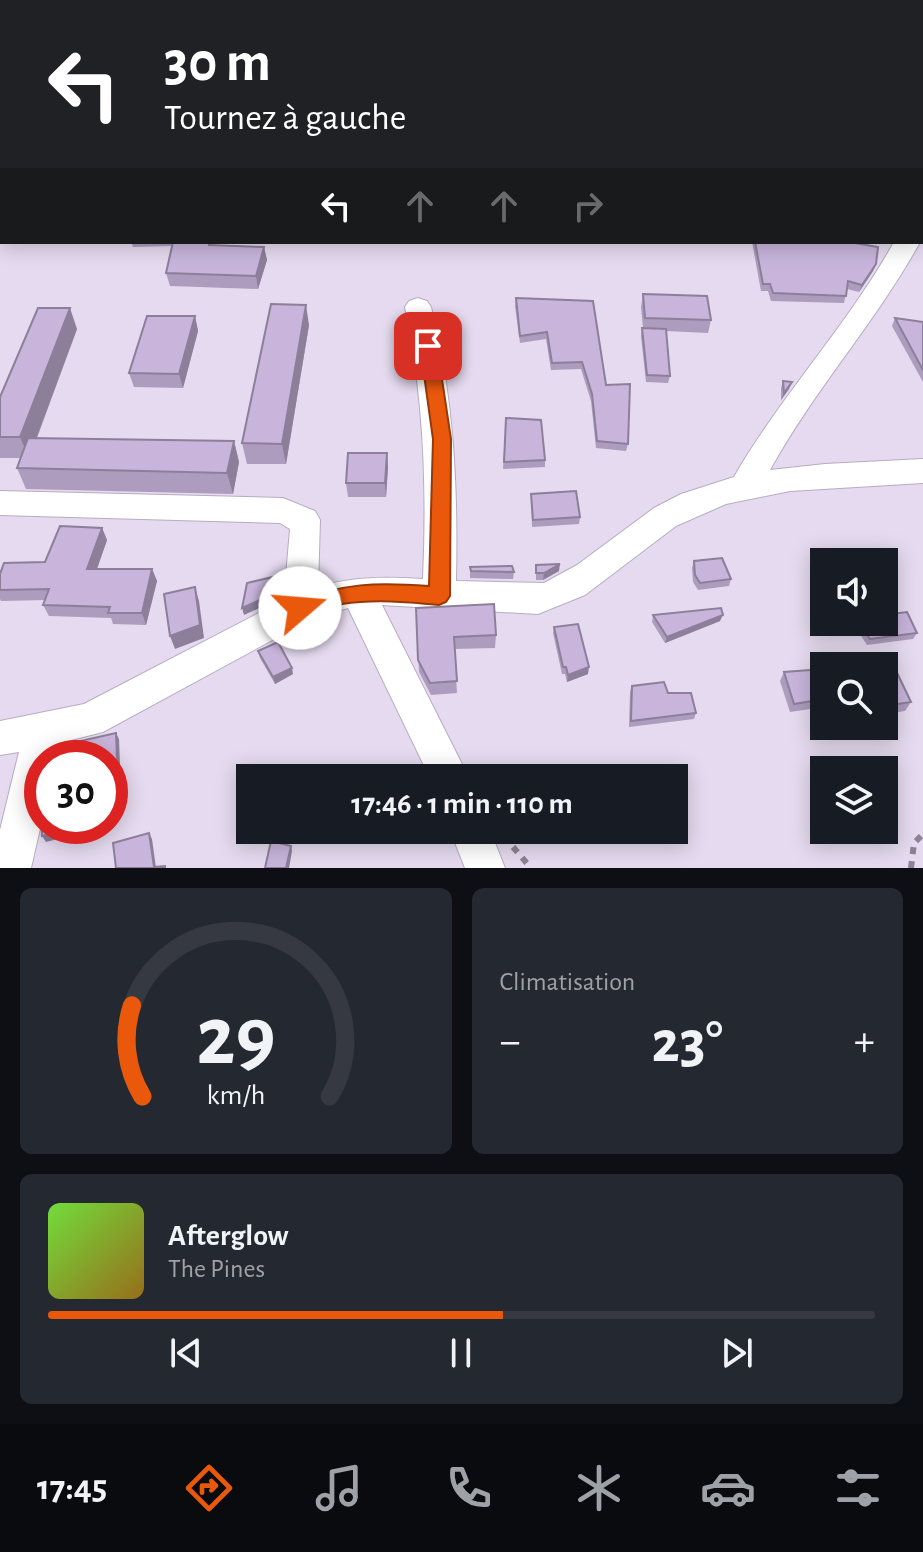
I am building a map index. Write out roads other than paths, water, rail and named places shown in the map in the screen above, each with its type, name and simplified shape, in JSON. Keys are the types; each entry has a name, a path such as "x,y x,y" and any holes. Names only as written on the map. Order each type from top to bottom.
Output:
{"street":[{"path":"744,488 775,433 878,293 906,244"},
{"path":"418,307 432,364 442,439 439,596"},
{"path":"0,738 90,720 300,608 339,595 379,591 538,600 560,594 594,573 667,515 697,501 744,488 812,477 923,471"},
{"path":"0,503 189,506 283,511 297,515 304,520 306,529 300,608"},
{"path":"358,593 443,764"},
{"path":"11,868 43,731"},
{"path":"476,844 485,868"}]}
